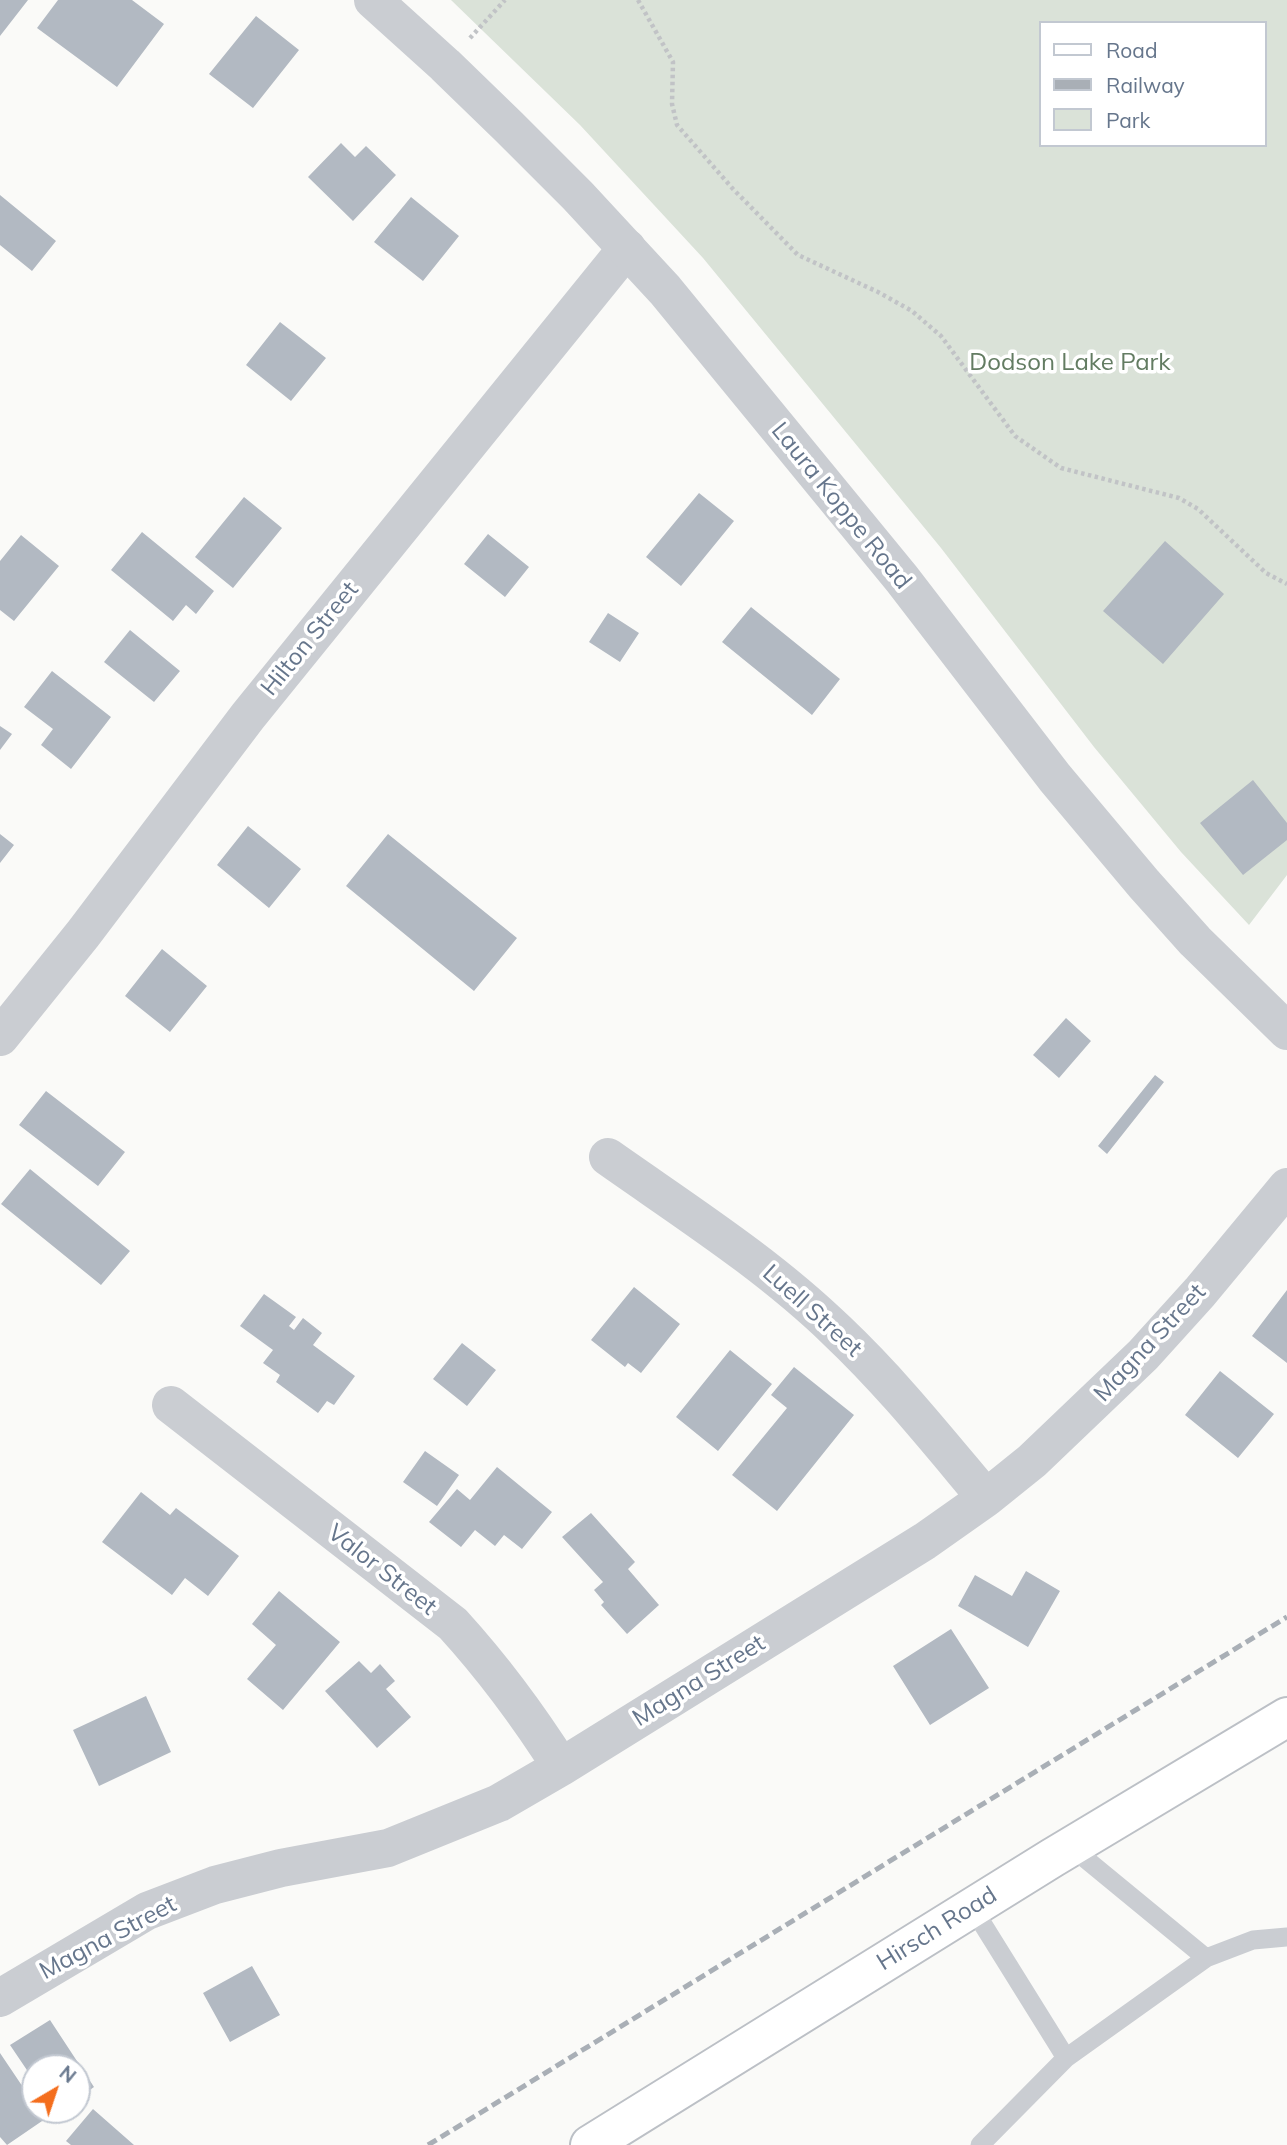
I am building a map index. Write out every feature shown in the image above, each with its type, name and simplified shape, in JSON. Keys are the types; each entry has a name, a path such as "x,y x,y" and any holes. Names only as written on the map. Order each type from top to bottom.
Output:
{"main road":[{"name":"Hirsch Road","path":"590,2145 1070,1847 1287,1717"}],"street":[{"name":"Laura Koppe Road","path":"373,0 445,65 627,248 665,290 902,579 1055,778 1195,941 1287,1031"},
{"name":"Hilton Street","path":"0,1037 83,934 248,716 627,248"},
{"name":"Luell Street","path":"608,1157 748,1255 835,1329 876,1368 986,1498"},
{"name":"Magna Street","path":"0,1998 147,1911 215,1885 281,1868 388,1848 499,1802 561,1767 925,1541 1032,1461 1143,1355 1200,1292 1287,1187"},
{"name":"Valor Street","path":"171,1405 453,1625 490,1665 531,1719 561,1767"}],"lane":[{"path":"1070,1847 1206,1958"},
{"path":"972,1908 1066,2058"},
{"path":"980,2145 1066,2058 1206,1958 1253,1940 1287,1937"}],"path":[{"path":"445,65 505,0"},
{"path":"638,0 673,62 672,104 677,125 733,189 798,255 912,311 941,336 1015,436 1060,468 1179,498 1198,509 1266,573 1287,584"}],"green space":[{"name":"Dodson Lake Park","path":"451,0 1287,0 1287,875 1249,925 1181,852 1094,747 941,548 703,258 580,125"}],"building":[{"path":"0,0 28,0 0,36"},
{"path":"58,0 132,0 164,24 117,87 37,28"},
{"path":"256,16 299,50 253,108 209,74"},
{"path":"341,143 355,157 366,146 396,175 353,221 308,177"},
{"path":"0,195 56,241 32,271 0,245"},
{"path":"411,197 459,236 423,281 374,242"},
{"path":"280,322 326,358 291,401 246,365"},
{"path":"699,493 734,521 681,586 646,557"},
{"path":"244,497 282,528 233,588 195,557"},
{"path":"142,532 214,591 196,614 186,605 173,621 111,570"},
{"path":"488,534 529,567 505,597 464,564"},
{"path":"21,535 59,566 14,621 0,610 0,561"},
{"path":"1165,541 1224,594 1163,664 1103,611"},
{"path":"751,607 840,679 812,715 722,642"},
{"path":"608,613 639,633 620,662 589,642"},
{"path":"130,630 180,671 154,702 104,662"},
{"path":"52,671 111,717 71,769 41,745 53,729 24,707"},
{"path":"0,726 12,734 0,750"},
{"path":"1253,780 1287,823 1287,840 1243,875 1200,823"},
{"path":"248,826 301,869 269,908 217,865"},
{"path":"0,834 14,845 0,863"},
{"path":"388,834 517,938 474,991 346,886"},
{"path":"162,949 207,986 170,1032 125,996"},
{"path":"1066,1018 1091,1041 1059,1078 1033,1055"},
{"path":"1155,1075 1164,1082 1107,1154 1098,1146"},
{"path":"46,1091 125,1152 98,1186 19,1125"},
{"path":"30,1169 130,1251 101,1285 1,1204"},
{"path":"634,1287 680,1324 641,1373 628,1363 625,1367 591,1340"},
{"path":"1287,1290 1287,1363 1252,1336"},
{"path":"264,1294 296,1317 289,1326 294,1330 303,1318 322,1333 313,1345 355,1376 334,1405 327,1401 318,1413 276,1382 280,1375 263,1363 273,1350 240,1326"},
{"path":"462,1343 496,1370 467,1406 433,1379"},
{"path":"730,1350 772,1384 718,1451 676,1417"},
{"path":"794,1367 854,1415 777,1511 732,1475 787,1408 771,1395"},
{"path":"1220,1371 1274,1414 1238,1458 1185,1415"},
{"path":"425,1451 459,1475 437,1506 403,1482"},
{"path":"497,1467 552,1512 522,1549 504,1535 495,1546 475,1530 461,1547 429,1522 457,1489 470,1500"},
{"path":"141,1492 170,1515 176,1508 239,1556 208,1596 185,1578 172,1595 102,1542"},
{"path":"591,1513 635,1562 628,1569 659,1605 627,1634 601,1605 604,1602 594,1590 603,1582 562,1537"},
{"path":"1026,1571 1060,1591 1028,1647 958,1606 975,1575 1012,1596"},
{"path":"279,1591 340,1642 283,1710 247,1679 276,1645 252,1624"},
{"path":"951,1629 989,1688 930,1725 893,1666"},
{"path":"359,1661 371,1673 380,1664 395,1681 386,1689 411,1717 377,1748 325,1691"},
{"path":"146,1696 171,1752 99,1786 73,1730"},
{"path":"252,1966 280,2015 230,2042 203,1993"},
{"path":"50,2020 72,2054 21,2054 21,2061 10,2045"},
{"path":"0,2053 21,2084 21,2124 38,2124 7,2145 0,2137"},
{"path":"93,2109 134,2145 71,2145 66,2141 80,2124 91,2124"}],"railway":[{"path":"428,2145 1287,1617"}]}
